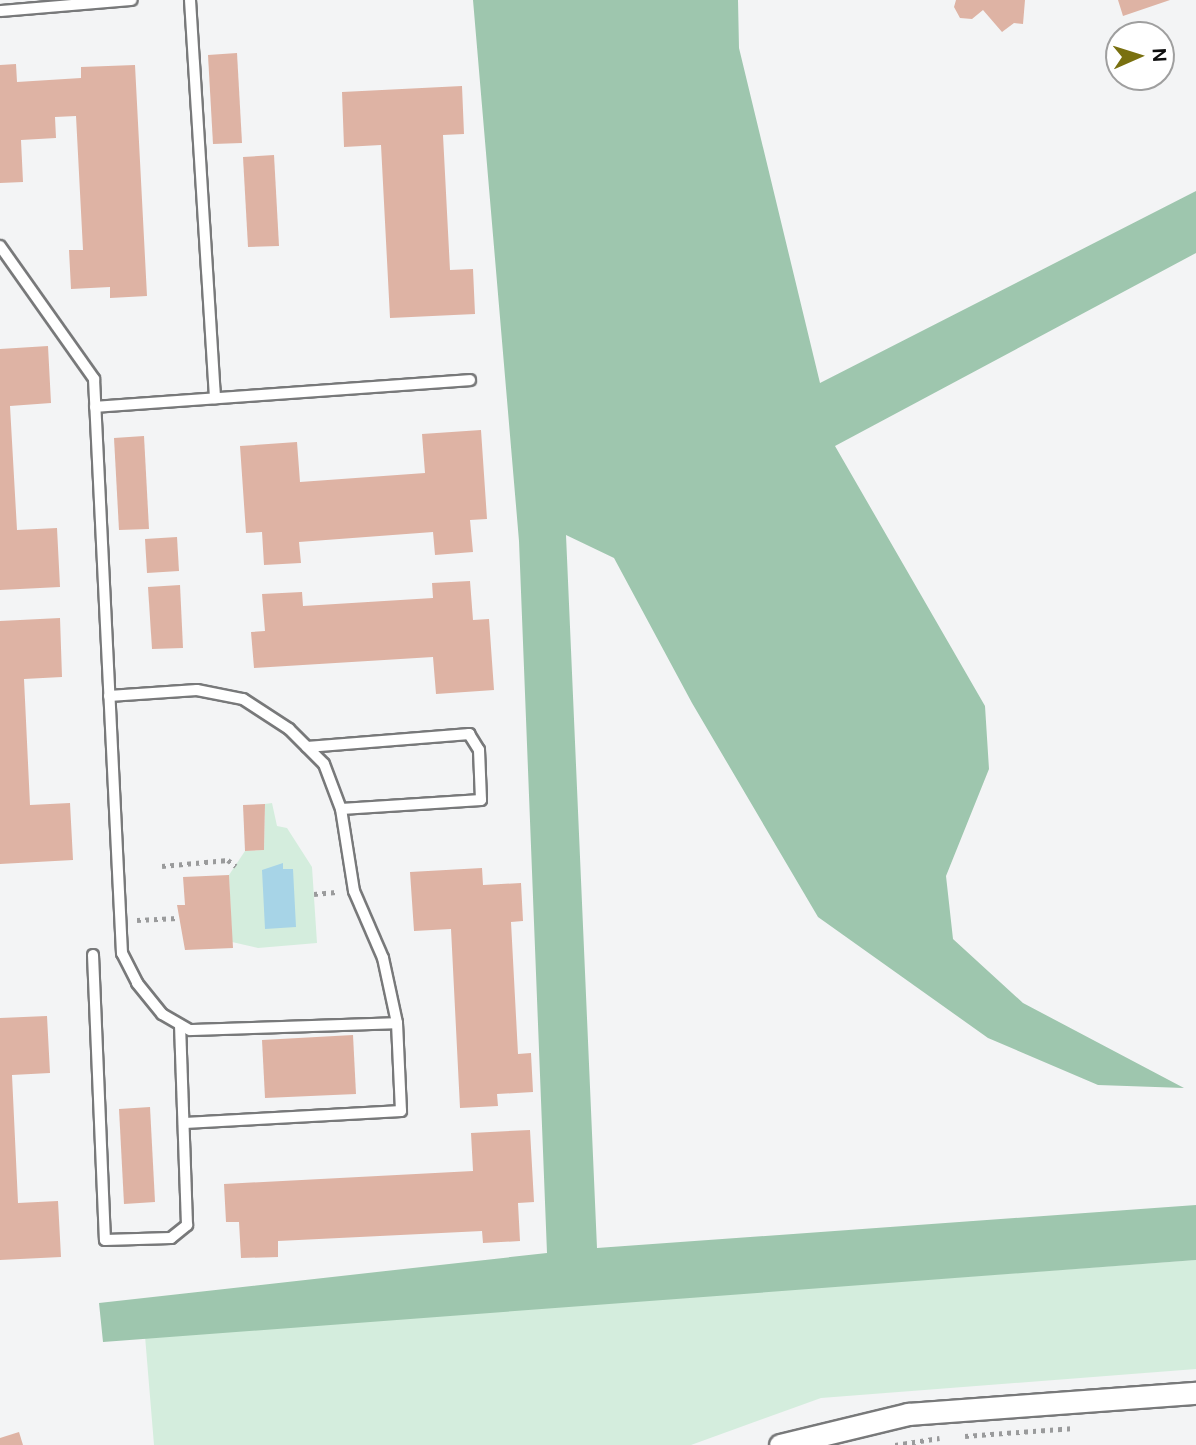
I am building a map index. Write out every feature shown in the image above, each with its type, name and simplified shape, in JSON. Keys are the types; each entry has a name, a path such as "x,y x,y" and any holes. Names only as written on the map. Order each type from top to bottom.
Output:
{"street":[{"path":"780,1445 908,1414 1196,1393"}],"lane":[{"path":"0,11 132,0"},
{"path":"190,0 215,398"},
{"path":"0,246 94,379 122,953 137,984 162,1014 190,1030 221,1032 397,1023"},
{"path":"95,407 470,380"},
{"path":"109,696 197,690 243,699 289,729 324,764 341,809 354,891 383,958 397,1023 401,1111 185,1123"},
{"path":"307,747 469,734 479,750 481,800 341,809"},
{"path":"93,955 105,1240 171,1238 187,1225 180,1025"}],"path":[{"path":"162,866 228,860 236,866"},
{"path":"314,894 340,892"},
{"path":"120,920 178,918"}],"green space":[{"path":"473,0 738,0 739,48 820,383 1196,191 1196,253 835,446 985,706 989,769 946,876 953,939 1023,1003 1184,1088 1098,1085 988,1038 818,917 692,703 614,558 566,535 597,1248 1196,1205 1196,1260 103,1342 99,1303 547,1253 519,541"},
{"path":"272,803 277,826 287,828 312,867 317,943 258,948 232,942 229,875 245,851 264,850 265,804"},
{"path":"1196,1260 1196,1369 821,1398 691,1445 154,1445 145,1336"}],"water":[{"path":"283,863 283,869 293,869 296,927 265,929 262,870"}],"building":[{"path":"956,0 1025,0 1023,24 1014,23 1002,32 983,10 972,19 960,18 954,7"},
{"path":"1118,0 1170,0 1123,16"},
{"path":"237,53 242,143 213,144 208,55"},
{"path":"16,64 17,82 81,78 81,67 135,65 147,296 110,298 110,287 71,289 69,250 83,250 76,116 55,117 56,138 21,140 23,182 0,183 0,65"},
{"path":"462,86 464,134 443,135 450,270 473,269 475,314 390,318 381,145 344,147 342,92"},
{"path":"274,155 279,246 248,247 243,157"},
{"path":"48,346 51,403 10,406 17,530 57,528 60,587 0,590 0,349"},
{"path":"481,430 487,519 470,520 473,552 435,555 433,532 299,542 301,563 264,565 262,532 246,533 240,446 297,442 300,482 425,473 422,434"},
{"path":"144,436 149,529 119,530 114,438"},
{"path":"177,537 179,571 147,573 145,539"},
{"path":"470,581 473,620 489,619 494,690 436,694 433,657 254,668 251,632 265,631 262,594 302,592 303,606 433,598 432,583"},
{"path":"180,585 183,648 152,649 148,587"},
{"path":"60,618 62,677 24,679 30,805 70,803 73,860 0,864 0,621"},
{"path":"265,804 264,850 245,851 243,805"},
{"path":"482,868 483,885 521,883 523,921 511,922 518,1054 531,1053 533,1092 497,1094 498,1106 460,1108 451,929 414,931 410,872"},
{"path":"229,875 233,948 185,950 177,905 185,905 183,877"},
{"path":"47,1016 50,1073 12,1075 18,1203 58,1201 61,1257 0,1260 0,1018"},
{"path":"353,1035 356,1094 265,1098 262,1040"},
{"path":"150,1107 155,1202 124,1204 119,1109"},
{"path":"530,1130 534,1202 518,1203 520,1241 483,1243 482,1231 278,1241 278,1257 241,1258 239,1222 226,1222 224,1184 473,1171 471,1133"},
{"path":"19,1432 23,1445 0,1445 0,1438"}]}
